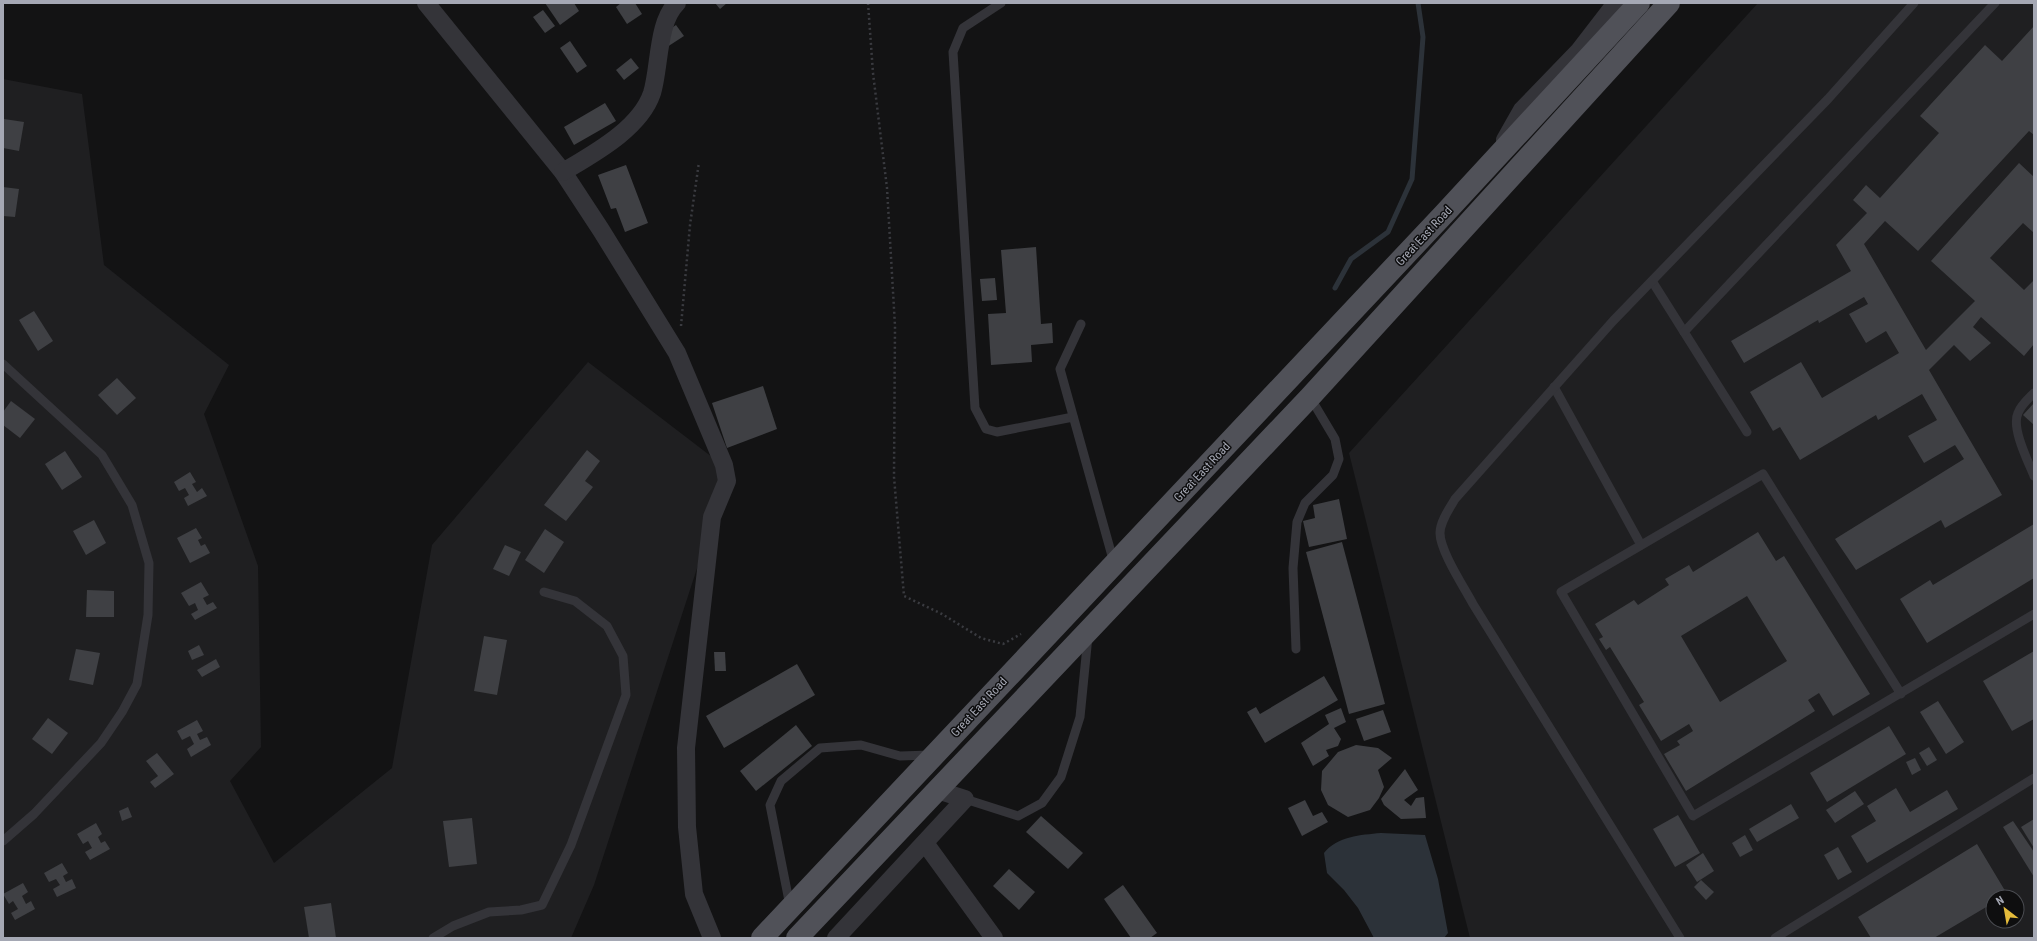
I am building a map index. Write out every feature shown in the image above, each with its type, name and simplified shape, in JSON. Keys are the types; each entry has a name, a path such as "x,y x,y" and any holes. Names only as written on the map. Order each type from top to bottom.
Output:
{"main road":[{"name":"Great East Road","path":"762,938 1114,565 1639,3"},
{"name":"Great East Road","path":"797,938 1310,397 1669,3"}],"street":[{"path":"426,3 563,172 601,230 677,352 724,464 727,480 712,517 686,748 687,827 694,894 712,938"},
{"path":"1490,164 1522,110 1578,50 1616,3"},
{"path":"563,172 606,147 637,118 652,94 664,24 675,4"},
{"path":"836,938 965,800 937,790"},
{"path":"925,843 994,938"}],"lane":[{"path":"1001,3 963,28 952,52 975,408 986,429 996,432 1073,417"},
{"path":"1680,938 1473,604 1445,551 1440,533 1445,516 1455,499 1554,387 1652,281 1828,99 1914,3"},
{"path":"1684,332 1995,3"},
{"path":"1652,281 1747,432"},
{"path":"1081,324 1060,369 1114,565"},
{"path":"3,364 102,455 132,505 149,563 148,615 137,684 122,712 101,742 34,814 3,841"},
{"path":"1554,387 1641,545"},
{"path":"2034,393 2023,404 2016,421 2025,454 2034,476"},
{"path":"1296,649 1293,568 1297,522 1305,503 1333,476 1339,459 1335,438 1310,397"},
{"path":"1901,694 1763,474 1562,592 1693,816 1901,694 2034,614"},
{"path":"434,938 453,926 489,912 521,910 542,905 571,845 626,695 623,656 607,626 575,602 544,592"},
{"path":"965,800 1018,816 1042,803 1060,777 1080,717 1088,631"},
{"path":"790,908 770,805 781,782 820,748 861,744 900,756 934,755"},
{"path":"1775,938 2034,778"}],"path":[{"path":"868,3 873,73 887,188 895,326 894,477 904,596 942,614 981,638 1003,644 1020,634 1026,628"},
{"path":"677,352 686,286 690,225 699,162"}],"shaded area":[{"path":"1758,3 2034,3 2034,938 1470,938 1349,453"},
{"path":"3,79 82,94 104,265 229,365 204,414 258,566 261,747 230,781 274,863 392,768 432,545 588,362 729,470 594,885 571,938 3,938"},
{"path":"1381,833 1425,835 1438,879 1448,933 1444,938 1374,938 1358,908 1344,890 1327,873 1324,853 1330,847 1350,837"}],"building":[{"path":"545,3 574,3 579,11 560,25"},
{"path":"621,3 635,3 642,14 627,24 616,7"},
{"path":"715,3 727,3 720,9"},
{"path":"543,10 555,26 545,33 533,17"},
{"path":"676,25 684,36 664,49 657,38"},
{"path":"2034,26 2034,135 2029,131 1918,251 1885,221 1864,244 1926,350 1975,301 1931,261 2019,163 2034,177 2034,233 2023,223 1990,258 2024,290 2034,280 2034,344 2024,356 1981,317 1973,327 1991,343 1970,361 1954,345 1929,370 2002,495 1945,528 1941,520 1856,570 1835,539 1964,459 1955,445 1924,463 1908,436 1937,420 1922,394 1878,420 1876,415 1800,460 1780,427 1773,431 1750,392 1801,362 1822,398 1899,353 1886,331 1866,343 1849,314 1868,304 1864,297 1819,323 1818,320 1744,363 1731,341 1851,271 1836,245 1867,213 1853,200 1866,185 1880,198 1939,133 1920,116 1985,45 2002,61"},
{"path":"570,41 587,66 577,73 560,48"},
{"path":"631,58 639,68 624,80 616,70"},
{"path":"605,103 616,121 574,145 564,127"},
{"path":"4,119 24,122 19,151 3,148"},
{"path":"626,165 648,223 625,232 616,208 611,209 598,175"},
{"path":"3,187 19,189 15,217 3,216"},
{"path":"1036,247 1041,324 1052,323 1053,343 1031,345 1032,362 991,365 988,314 1006,313 1001,250"},
{"path":"995,278 997,300 982,301 980,279"},
{"path":"34,311 53,341 38,351 19,320"},
{"path":"117,378 136,398 117,415 98,395"},
{"path":"763,386 777,429 727,448 712,403"},
{"path":"11,401 35,419 20,438 3,425 3,412"},
{"path":"2034,403 2034,425 2023,415"},
{"path":"587,450 600,461 585,481 593,487 566,521 544,505"},
{"path":"65,451 82,477 62,490 45,464"},
{"path":"190,472 196,482 192,484 197,492 202,488 207,496 188,506 184,498 189,495 185,488 179,491 174,482"},
{"path":"1339,499 1347,539 1309,547 1303,521 1315,518 1313,505"},
{"path":"94,520 106,543 86,555 73,531"},
{"path":"2034,524 2034,578 1927,643 1900,599 1930,580 1933,585"},
{"path":"196,528 202,538 198,540 201,546 205,544 210,553 190,563 177,538"},
{"path":"545,529 564,542 544,573 525,560"},
{"path":"1758,532 1776,561 1784,556 1870,694 1833,716 1819,693 1808,700 1815,711 1686,791 1664,754 1680,745 1677,741 1693,731 1689,724 1661,741 1639,705 1644,702 1610,647 1606,650 1599,639 1603,637 1595,624 1634,600 1638,605 1669,585 1665,579 1689,565 1693,572","holes":["1747,596 1787,661 1720,702 1681,636"]},
{"path":"1342,542 1385,704 1349,714 1306,552"},
{"path":"505,545 521,552 509,576 493,569"},
{"path":"201,582 209,595 203,598 207,605 213,602 217,608 195,620 191,614 198,610 195,603 189,606 181,593"},
{"path":"87,590 114,591 114,617 86,617"},
{"path":"484,636 507,640 497,695 474,691"},
{"path":"199,645 204,655 192,660 188,651"},
{"path":"76,649 100,653 93,685 69,680"},
{"path":"2034,651 2034,719 2012,731 1983,681"},
{"path":"714,652 725,652 726,671 715,671"},
{"path":"216,659 220,667 202,677 197,670"},
{"path":"797,664 815,695 724,748 706,716"},
{"path":"1324,676 1338,700 1265,743 1247,712 1256,707 1260,714"},
{"path":"1938,701 1964,742 1946,754 1920,712"},
{"path":"1341,708 1346,722 1334,728 1341,739 1338,746 1326,750 1329,756 1313,766 1301,743 1329,724 1325,715"},
{"path":"1383,710 1391,732 1364,741 1356,719"},
{"path":"48,718 68,733 52,754 32,739"},
{"path":"197,720 203,731 197,734 200,740 207,737 211,745 191,757 187,749 194,744 190,736 182,740 177,731"},
{"path":"796,725 812,746 756,791 740,771"},
{"path":"1889,726 1906,754 1827,802 1810,773"},
{"path":"1356,745 1378,748 1392,758 1378,770 1384,787 1379,798 1370,810 1348,817 1328,805 1321,790 1322,771 1338,752"},
{"path":"1929,747 1937,760 1927,766 1919,753"},
{"path":"157,753 174,774 155,788 150,782 158,776 146,761"},
{"path":"1915,758 1921,770 1912,775 1906,762"},
{"path":"1405,769 1418,790 1404,800 1411,806 1416,798 1424,797 1426,818 1401,819 1384,805 1381,799"},
{"path":"1896,788 1910,812 1947,790 1958,809 1867,863 1851,836 1876,821 1867,806"},
{"path":"1855,791 1864,804 1835,823 1826,810"},
{"path":"1305,800 1313,816 1322,812 1328,822 1302,836 1288,808"},
{"path":"1791,804 1799,818 1757,842 1749,829"},
{"path":"128,807 132,817 122,821 119,811"},
{"path":"1678,815 1700,853 1675,867 1653,829"},
{"path":"1041,816 1083,853 1068,869 1026,832"},
{"path":"472,818 477,864 449,867 443,821"},
{"path":"2034,819 2034,848 2021,827"},
{"path":"2013,821 2034,852 2034,877 2003,827"},
{"path":"96,823 102,834 98,837 101,843 105,841 110,849 90,860 85,852 92,848 88,841 83,844 77,834"},
{"path":"1745,835 1753,850 1740,857 1732,843"},
{"path":"1977,844 2004,889 1985,889 1985,908 1934,938 1871,938 1858,917"},
{"path":"1838,847 1852,872 1838,880 1824,855"},
{"path":"1703,853 1714,871 1697,882 1686,865"},
{"path":"62,863 68,873 63,876 66,882 72,879 76,888 57,897 53,889 60,885 56,879 49,882 44,873"},
{"path":"1009,869 1035,892 1019,910 993,886"},
{"path":"1701,880 1714,892 1706,900 1694,887"},
{"path":"23,883 28,892 22,896 26,904 31,901 35,909 15,920 11,913 18,909 13,901 9,904 3,894"},
{"path":"1123,885 1157,933 1150,938 1131,938 1104,899"},
{"path":"331,903 336,938 309,938 304,907"}],"waterway":[{"path":"1335,288 1351,259 1388,232 1412,179 1423,37 1418,3"}]}
